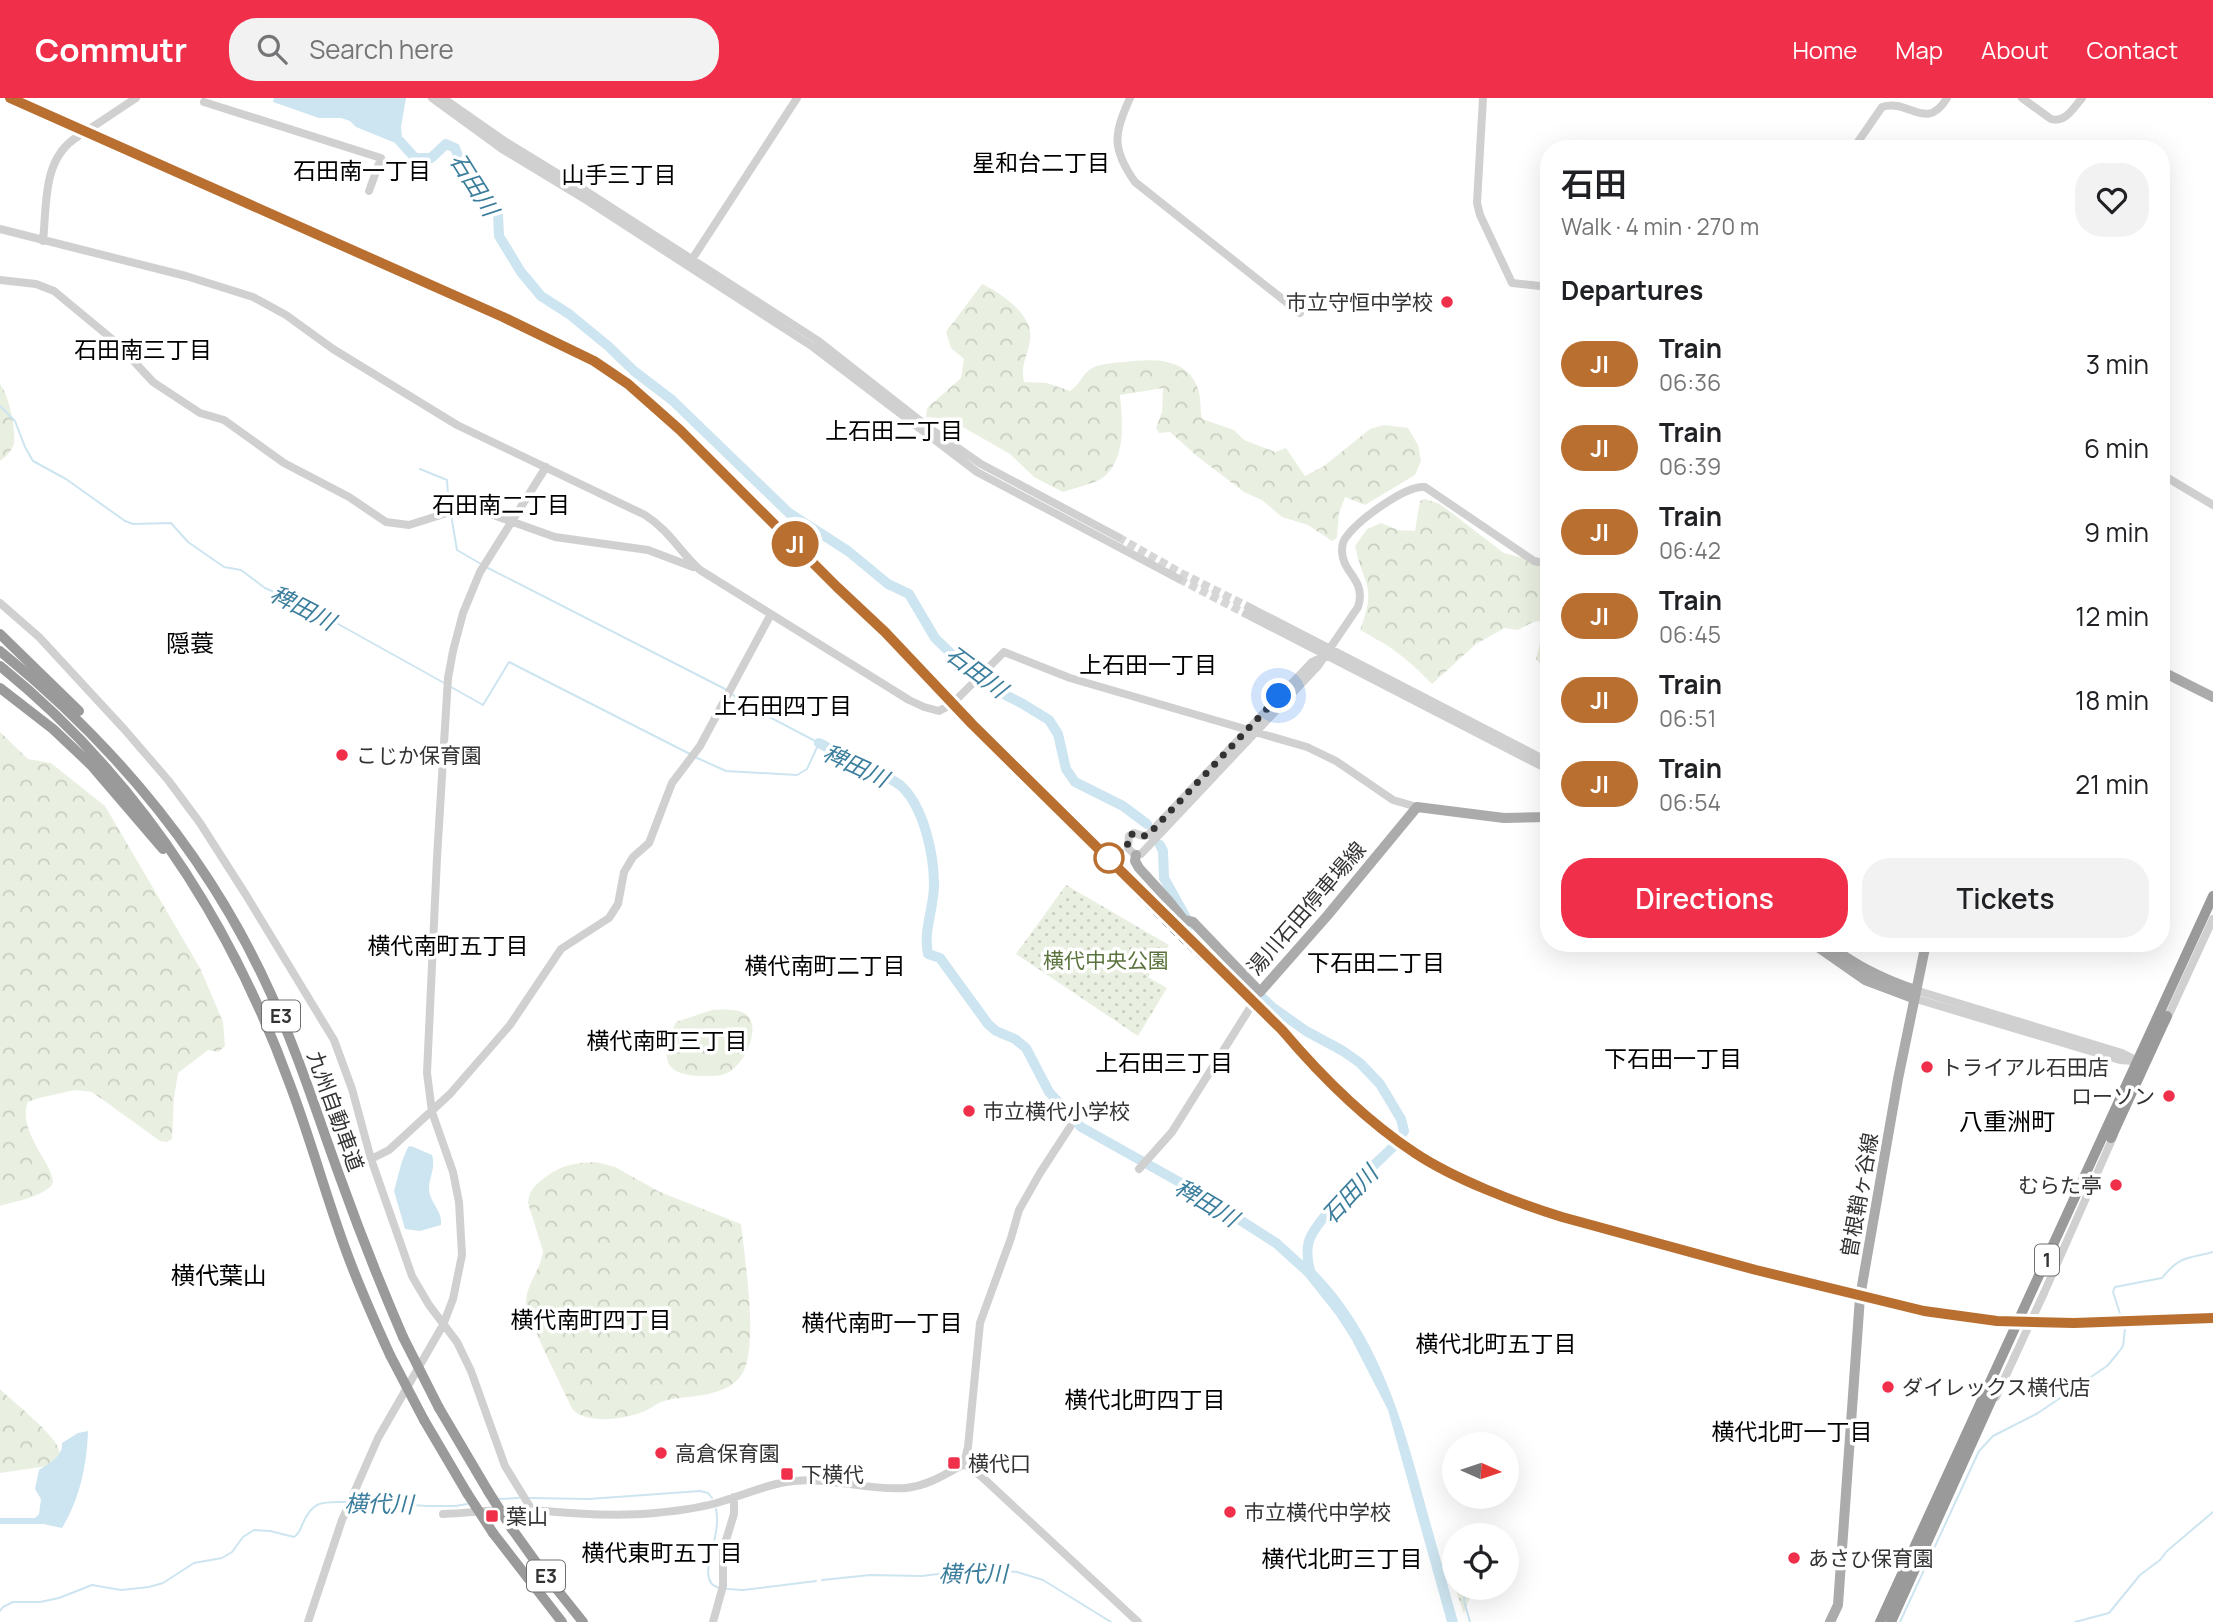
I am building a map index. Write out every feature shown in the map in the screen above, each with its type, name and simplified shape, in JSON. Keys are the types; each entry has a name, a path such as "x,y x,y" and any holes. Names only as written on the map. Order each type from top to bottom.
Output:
{"highway":[{"path":"0,634 37,676"},
{"name":"九州自動車道","path":"0,651 37,676 117,760 168,822 211,883 271,993 361,1235 404,1337 439,1408 512,1529 583,1622"},
{"name":"九州自動車道","path":"0,666 90,748 151,821 211,912 252,991 290,1082 345,1248 390,1355 467,1493 494,1534 562,1622"},
{"path":"3,690 53,729 92,765 135,815 191,887 252,991"},
{"name":"1","path":"1878,1622 2213,895"},
{"name":"1","path":"1892,1622 2213,917"}],"main road":[{"path":"2170,676 2213,697"},
{"path":"1417,807 1504,818 1540,817"},
{"name":"湯川石田停車場線","path":"1136,855 1135,861 1139,868 1260,992 1417,807"},
{"path":"1825,952 1866,980 1914,994"},
{"path":"1838,952 1866,971 1914,994"},
{"name":"曽根鞘ヶ谷線","path":"1830,1622 1838,1605 1860,1297 1924,952"}],"street":[{"path":"44,241 51,171 60,151 135,98"},
{"path":"432,98 491,141 817,340 973,460 1118,537"},
{"path":"443,98 506,142 586,191 813,347 977,472 1179,579"},
{"path":"689,263 797,98"},
{"path":"1130,98 1122,116 1117,147 1123,166 1135,182 1300,313"},
{"path":"1483,98 1477,194 1480,215 1512,283 1540,285"},
{"path":"1859,140 1882,107 1889,102 1906,102 1928,113 1942,107 1947,98"},
{"path":"2022,98 2056,120 2066,117 2082,98"},
{"path":"204,102 381,158 369,191"},
{"path":"0,229 186,276 253,297 286,315 333,349 457,425 645,515 662,526 686,558 700,570 924,707 939,711 952,704 1004,652 1070,678 1307,747 1336,761 1393,800 1417,807"},
{"path":"0,280 36,284 54,291 118,344 153,382 200,413 224,419 284,463 349,497 386,522 409,525 447,513 482,511 555,537 648,550 700,570"},
{"path":"308,1622 342,1520 378,1438 443,1325 453,1299 462,1255 462,1226 453,1172 432,1112 427,1073 448,678 463,613 480,572 546,467"},
{"path":"2170,479 2213,505"},
{"path":"1251,732 1148,835 1134,833 1129,836 1128,848 1136,855 1141,854 1251,732 1312,662 1328,652 1358,607 1361,596 1357,581 1343,559 1344,541 1354,528 1407,491 1420,486 1431,490 1534,561 1540,562"},
{"path":"0,603 39,637 168,780 200,823 334,1040 352,1089 371,1159 412,1276 429,1305 457,1342 471,1371 505,1466 532,1510"},
{"path":"1247,610 1540,766"},
{"path":"371,1159 389,1150 450,1094 510,1025 561,949 608,918 618,904 624,872 634,857 649,843 671,783 700,746 771,614"},
{"path":"1328,652 1540,758"},
{"path":"1878,1622 2213,895"},
{"path":"1892,1622 2213,917"},
{"path":"1139,1169 1172,1132 1260,992"},
{"path":"1914,994 2120,1060 2146,1064"},
{"path":"443,1514 532,1510 557,1514 629,1515 714,1504 753,1490 795,1481 907,1488 930,1482 964,1464 980,1323 1019,1210 1070,1127"},
{"path":"964,1464 982,1477 1138,1622"},
{"path":"712,1622 723,1586 722,1560 734,1514 734,1497"}],"green space":[{"path":"982,284 1007,299 1027,322 1030,340 1024,365 1024,382 1047,383 1070,391 1088,371 1101,365 1146,360 1166,362 1176,365 1192,377 1198,390 1202,419 1234,430 1244,440 1275,452 1286,448 1305,476 1324,466 1370,429 1384,425 1408,428 1418,445 1421,461 1415,475 1365,505 1345,497 1339,513 1337,538 1332,541 1308,525 1282,517 1262,500 1244,492 1170,432 1159,433 1156,428 1162,412 1163,388 1120,395 1122,437 1112,468 1097,481 1063,492 1034,477 1010,454 949,419 926,417 927,408 961,378 964,359 951,348 946,332"},
{"path":"0,384 13,421 14,444 0,461"},
{"path":"1425,499 1440,504 1504,553 1540,563 1540,621 1518,630 1505,628 1476,644 1432,684 1399,654 1360,630 1368,594 1355,546 1367,529 1381,523 1398,530 1415,531 1420,501"},
{"path":"1540,642 1540,664 1536,659"},
{"path":"0,732 28,759 51,763 105,806 200,968 223,1022 225,1046 218,1052 208,1050 178,1073 172,1139 167,1142 160,1141 92,1092 75,1090 28,1102 28,1127 53,1180 51,1186 40,1193 0,1206"},
{"name":"横代中央公園","path":"1066,885 1169,945 1148,977 1167,988 1138,1036 1016,954"},
{"path":"712,1010 737,1010 750,1018 752,1033 743,1058 730,1072 722,1075 702,1076 678,1072 671,1067 667,1053 676,1022"},
{"path":"596,1162 615,1167 660,1192 741,1224 750,1337 745,1368 731,1385 710,1394 664,1401 645,1411 618,1418 589,1418 573,1410 527,1308 527,1294 543,1251 528,1203 535,1187 556,1171 574,1164"},
{"path":"0,1389 56,1443 60,1454 55,1465 0,1473"},
{"path":"1459,1600 1469,1600 1467,1604 1464,1614"}],"water":[{"path":"274,98 406,98 398,144 356,127 350,121 341,118 319,118 273,102"},
{"path":"411,1146 432,1155 430,1194 441,1220 441,1225 420,1231 405,1229 394,1191 402,1161"},
{"path":"1308,1267 1312,1267 1335,1292 1354,1319 1384,1377 1407,1440 1442,1565 1442,1600 1452,1600 1458,1622 1447,1622 1388,1410 1352,1340 1305,1276"},
{"path":"88,1431 81,1481 74,1505 62,1528 43,1524 0,1524 0,1518 35,1518 39,1514 41,1499 35,1489 39,1470 58,1456 62,1443 78,1433"}],"waterway":[{"name":"石田川","path":"396,127 397,138 415,158 431,158 446,144 455,148 472,185 498,215 499,236 521,272 541,296 569,314 672,400 789,513 848,551 888,584 909,594 935,638 970,672 986,685 1049,720 1058,734 1066,769 1075,782 1123,806 1147,824"},
{"name":"稗田川","path":"0,406 15,421 33,461 66,479 125,521 133,524 171,523 188,542 224,567 241,570 265,588 304,605 446,684"},
{"path":"420,469 447,480 449,509"},
{"path":"451,515 457,550 481,564"},
{"path":"486,567 727,690"},
{"name":"稗田川","path":"451,687 483,705 509,662 690,754"},
{"name":"稗田川","path":"695,757 726,771 797,775 807,769 819,743 741,702 731,693"},
{"name":"稗田川","path":"819,743 892,780 908,794 921,818 932,860 934,885 927,936 928,954 940,958 988,1024 1026,1048 1049,1092 1081,1127 1190,1188 1276,1243 1317,1280"},
{"name":"石田川","path":"1160,845 1163,851 1164,878 1190,925"},
{"name":"石田川","path":"1253,989 1272,1007 1306,1031 1360,1063 1380,1084 1401,1119 1404,1131 1396,1144 1314,1230 1308,1249 1311,1274"},
{"path":"1900,1622 1979,1451 1993,1436 2038,1413 2107,1366 2123,1346 2125,1329 2113,1292 2115,1287 2162,1278 2179,1262 2213,1252"},
{"name":"横代川","path":"528,1498 589,1499 700,1491 708,1493 712,1498"},
{"name":"横代川","path":"497,1499 519,1498"},
{"name":"横代川","path":"355,1501 427,1506 467,1504"},
{"name":"横代川","path":"0,1611 13,1602 40,1602 59,1598 92,1585 121,1590 163,1583 194,1563 222,1558 254,1530 294,1537 315,1506 346,1502"},
{"name":"横代川","path":"716,1509 717,1527 708,1574 713,1585 720,1588"},
{"path":"2075,1622 2109,1613 2140,1575 2213,1512"},
{"name":"横代川","path":"822,1580 870,1575 922,1576 978,1569 1017,1572 1043,1580 1111,1622"},
{"name":"横代川","path":"726,1589 743,1590 816,1581"},
{"path":"1464,1600 1470,1622"}],"tunnel":[{"path":"1118,537 1249,607"},
{"path":"1179,579 1246,614"}],"railway":[{"path":"10,98 503,317 594,361 628,384 680,430 885,632 1179,939 1353,1104 1418,1155 1459,1177 1562,1217 1729,1263 1924,1311 1997,1321 2074,1323 2213,1318"}],"train":[{"name":"JI","path":"10,98 503,317 594,361 628,384 680,430 885,632 972,724 1282,1030 1305,1058 1353,1104 1418,1155 1459,1177 1562,1217 1756,1270 1924,1311 1997,1321 2074,1323 2213,1318"}],"place":[{"name":"市立守恒中学校","path":"1447,302"},
{"name":"こじか保育園","path":"342,755"},
{"name":"トライアル石田店","path":"1927,1067"},
{"name":"ローソン","path":"2169,1096"},
{"name":"市立横代小学校","path":"969,1111"},
{"name":"むらた亭","path":"2116,1185"},
{"name":"ダイレックス横代店","path":"1888,1387"},
{"name":"高倉保育園","path":"661,1453"},
{"name":"横代口","path":"954,1463"},
{"name":"下横代","path":"787,1474"},
{"name":"市立横代中学校","path":"1230,1512"},
{"name":"葉山","path":"492,1516"},
{"name":"あさひ保育園","path":"1794,1558"}],"district":[{"name":"星和台二丁目","path":"1041,162"},
{"name":"石田南一丁目","path":"362,170"},
{"name":"山手三丁目","path":"619,174"},
{"name":"石田南三丁目","path":"143,349"},
{"name":"上石田二丁目","path":"894,430"},
{"name":"石田南二丁目","path":"501,504"},
{"name":"隠蓑","path":"190,642"},
{"name":"上石田一丁目","path":"1148,664"},
{"name":"上石田四丁目","path":"783,705"},
{"name":"横代南町五丁目","path":"448,945"},
{"name":"下石田二丁目","path":"1376,962"},
{"name":"横代南町二丁目","path":"825,965"},
{"name":"横代南町三丁目","path":"667,1040"},
{"name":"下石田一丁目","path":"1673,1058"},
{"name":"上石田三丁目","path":"1164,1062"},
{"name":"八重洲町","path":"2007,1120"},
{"name":"横代葉山","path":"219,1274"},
{"name":"横代南町四丁目","path":"591,1319"},
{"name":"横代南町一丁目","path":"882,1322"},
{"name":"横代北町五丁目","path":"1496,1343"},
{"name":"横代北町四丁目","path":"1145,1399"},
{"name":"横代北町一丁目","path":"1792,1431"},
{"name":"横代東町五丁目","path":"662,1552"},
{"name":"横代北町三丁目","path":"1342,1558"}],"route":[{"path":"1109,858 1128,848 1127,840 1131,834 1148,835 1279,696"}]}
